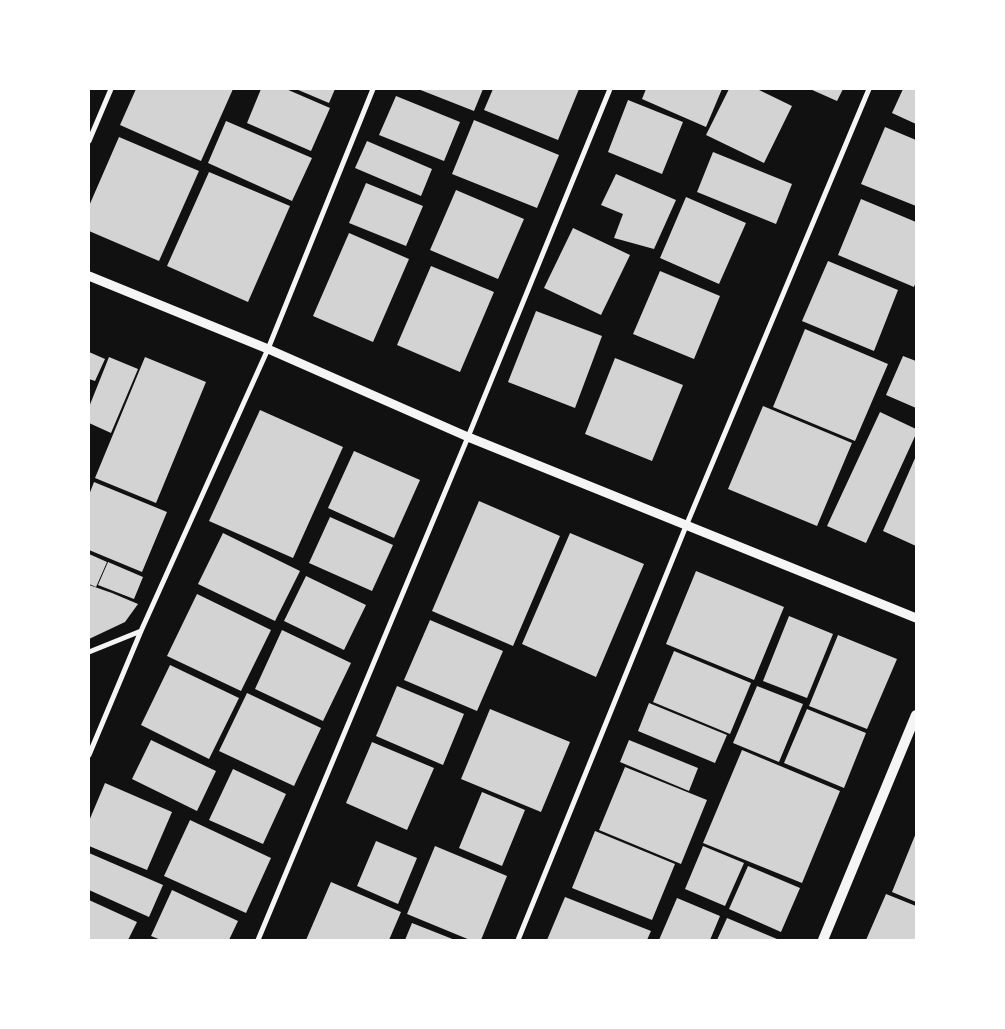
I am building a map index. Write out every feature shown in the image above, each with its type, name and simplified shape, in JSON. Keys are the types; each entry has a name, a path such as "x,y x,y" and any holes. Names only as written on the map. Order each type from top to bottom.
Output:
{"main road":[{"path":"823,940 916,716"}],"street":[{"path":"89,141 111,89"},
{"path":"89,755 141,631 268,349 372,89"},
{"path":"258,940 468,437 610,89"},
{"path":"518,940 686,526 869,89"},
{"path":"89,276 268,349 468,437 916,618"},
{"path":"89,652 141,631"}],"building":[{"path":"136,89 233,89 201,161 120,125"},
{"path":"261,89 286,89 330,108 311,151 247,123"},
{"path":"296,89 335,89 329,103"},
{"path":"418,89 483,89 474,111"},
{"path":"493,89 579,89 558,140 484,110"},
{"path":"646,89 722,89 706,127 642,99"},
{"path":"729,89 757,89 792,106 764,163 706,135"},
{"path":"810,89 843,89 837,101"},
{"path":"903,89 916,89 916,124 892,113"},
{"path":"396,96 460,122 444,161 379,135"},
{"path":"628,100 683,122 662,174 608,152"},
{"path":"474,120 559,155 537,208 452,174"},
{"path":"226,121 312,158 292,201 208,163"},
{"path":"885,127 916,140 916,206 861,184"},
{"path":"119,137 199,171 159,261 89,231 89,206"},
{"path":"367,141 432,169 421,196 355,168"},
{"path":"713,152 792,184 776,224 697,192"},
{"path":"209,172 290,206 248,302 167,266"},
{"path":"616,174 676,200 654,249 614,238 623,214 601,205"},
{"path":"366,183 423,206 406,246 349,223"},
{"path":"456,190 524,219 498,279 430,250"},
{"path":"686,197 746,223 719,284 660,258"},
{"path":"861,199 916,222 916,281 914,287 838,255"},
{"path":"573,228 630,255 601,315 544,288"},
{"path":"349,233 409,259 373,342 313,316"},
{"path":"828,261 898,290 874,351 802,321"},
{"path":"431,266 494,292 460,372 397,345"},
{"path":"660,271 720,296 694,359 633,334"},
{"path":"536,311 602,336 575,408 508,382"},
{"path":"805,329 888,364 855,441 773,407"},
{"path":"89,352 105,359 95,381 89,379"},
{"path":"903,356 916,361 916,408 886,395"},
{"path":"109,357 138,369 111,433 89,423 89,407"},
{"path":"145,357 206,382 156,503 95,478"},
{"path":"615,358 683,385 652,461 585,434"},
{"path":"763,406 852,443 817,526 728,489"},
{"path":"260,410 343,447 293,558 209,521"},
{"path":"880,412 916,429 916,434 866,543 827,526"},
{"path":"354,451 420,480 394,538 328,508"},
{"path":"916,456 916,546 883,531"},
{"path":"94,482 167,512 142,572 89,550 89,495"},
{"path":"479,501 560,536 513,646 432,611"},
{"path":"330,517 393,545 372,591 309,563"},
{"path":"223,533 300,571 275,621 198,584"},
{"path":"570,533 644,564 596,677 522,644"},
{"path":"89,554 107,562 96,587 89,584"},
{"path":"108,562 143,577 134,599 98,585"},
{"path":"696,571 784,607 754,680 666,644"},
{"path":"306,576 366,605 344,650 284,621"},
{"path":"89,585 138,604 125,622 89,639"},
{"path":"197,594 271,630 241,691 167,656"},
{"path":"789,616 833,634 807,698 763,681"},
{"path":"430,620 503,651 477,711 404,680"},
{"path":"282,630 351,663 323,721 255,689"},
{"path":"838,635 897,659 867,729 809,706"},
{"path":"674,651 751,683 730,734 653,702"},
{"path":"170,665 239,698 209,759 141,725"},
{"path":"397,686 464,714 443,765 376,736"},
{"path":"757,686 803,704 779,762 733,743"},
{"path":"247,693 321,728 294,786 219,751"},
{"path":"649,703 727,735 715,763 638,731"},
{"path":"490,709 570,742 541,812 461,779"},
{"path":"807,709 866,733 844,788 784,763"},
{"path":"151,740 216,771 197,811 132,779"},
{"path":"629,740 698,768 689,791 620,762"},
{"path":"372,742 434,768 407,830 346,803"},
{"path":"742,750 840,791 802,883 703,843"},
{"path":"625,767 707,800 681,864 599,830"},
{"path":"233,769 286,794 263,844 209,820"},
{"path":"105,783 172,812 147,870 89,846 89,821"},
{"path":"482,792 525,810 502,866 459,848"},
{"path":"190,820 271,858 246,913 164,876"},
{"path":"595,831 675,864 652,920 572,888"},
{"path":"916,833 916,902 892,892"},
{"path":"376,841 417,858 398,904 357,886"},
{"path":"435,846 507,876 481,940 470,940 407,914"},
{"path":"703,846 744,863 725,906 685,889"},
{"path":"89,853 163,885 149,917 89,890"},
{"path":"748,866 800,888 781,932 729,909"},
{"path":"331,882 401,912 389,940 306,940"},
{"path":"172,890 238,921 229,940 161,940 151,936"},
{"path":"886,894 916,906 916,940 866,940"},
{"path":"565,897 651,931 647,940 547,940"},
{"path":"677,898 720,916 710,940 659,940"},
{"path":"89,900 137,922 128,940 89,940"},
{"path":"727,918 777,939 777,940 717,940"},
{"path":"412,923 455,940 405,940"}]}
